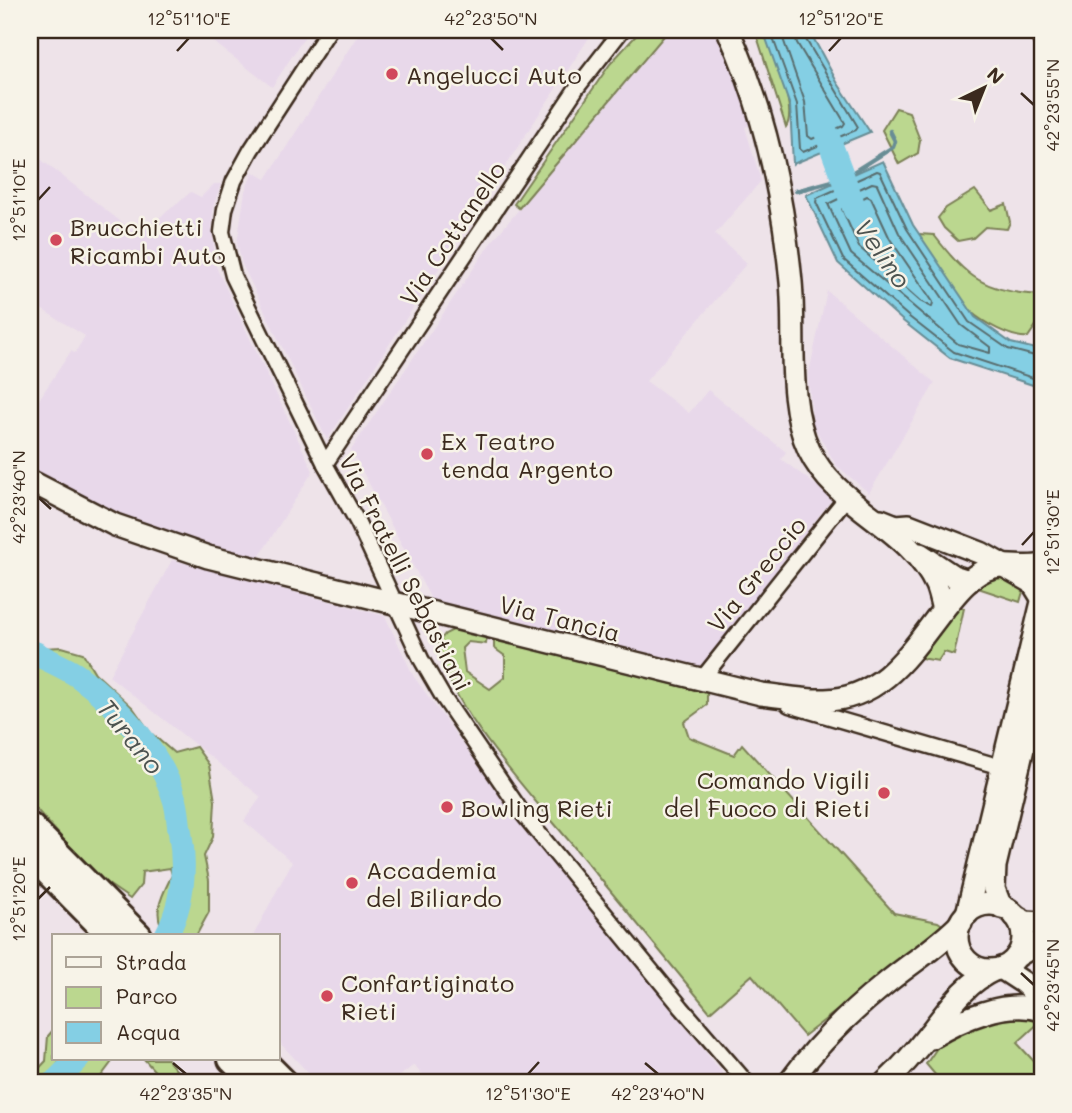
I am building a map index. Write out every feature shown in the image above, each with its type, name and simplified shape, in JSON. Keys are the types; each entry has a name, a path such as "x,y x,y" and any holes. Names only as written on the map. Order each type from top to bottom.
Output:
{"highway":[{"path":"30,827 81,891 111,934"},
{"path":"30,853 135,934"},
{"path":"233,1060 256,1083"},
{"path":"261,1060 284,1083"}],"main road":[{"path":"728,30 759,111 786,238 797,415 804,437 815,460 847,497 909,548 953,576 969,581"},
{"name":"Via Tancia","path":"30,481 114,525 208,557 701,680 761,694 825,701 867,691 886,679 969,581 986,569 1001,565 1042,565"},
{"path":"869,516 896,526 909,526 973,550 1032,582 1042,600 958,943 967,960 975,966 1004,965 1021,948 1023,931 994,890 995,866 1042,669"},
{"path":"909,548 937,586 943,610"},
{"path":"789,1083 808,1057 837,1026 983,905 1008,911 1026,922 1042,923"},
{"path":"885,1083 976,980 1042,941"},
{"path":"1004,965 1042,1000"},
{"path":"922,1043 961,1021 1008,1008 1030,1006 1042,1010"}],"street":[{"name":"Via Fratelli Sebastiani","path":"329,30 251,150 234,181 225,209 222,232 233,276 443,697 523,814 747,1083"},
{"name":"Via Cottanello","path":"325,464 576,89 622,30"},
{"path":"1035,30 1042,42"},
{"name":"Via Greccio","path":"701,680 847,497"},
{"path":"761,694 792,706 1001,767"}],"shaded area":[{"path":"198,30 309,30 272,87"},
{"path":"361,30 594,30 327,440 242,264 237,243 245,191 253,172 266,179"},
{"path":"669,30 720,30 755,123 745,127 761,181 715,234 747,263 646,381 689,413 708,390 786,452 781,459 833,498 703,663 700,671 431,599 351,450 490,244"},
{"path":"30,151 138,235 191,192 201,197 214,184 221,184 213,207 212,231 216,267 313,471 259,557 176,540 122,518 30,467 30,413 71,351 75,353 85,336 30,302"},
{"path":"827,291 935,383 869,493 836,465 813,425 808,377"},
{"path":"172,560 385,616 414,677 511,810 728,1080 724,1083 428,1083 414,1065 391,1083 318,1083 280,1043 280,934 254,934 292,862 244,821 261,797 109,676"}],"green space":[{"path":"641,30 669,30 519,208 514,204 610,64"},
{"path":"755,30 763,30 782,79 789,107 786,127"},
{"path":"896,108 909,112 920,140 918,153 899,164 882,130"},
{"path":"975,190 991,210 1006,204 1010,222 1007,229 985,227 973,238 958,241 938,218 946,208"},
{"path":"919,234 934,235 968,272 991,286 1041,295 1039,321 1028,337 998,329 970,311 920,246"},
{"path":"998,574 1024,588 1020,602 975,587"},
{"path":"959,608 964,608 954,655 944,652 938,661 921,658"},
{"path":"455,629 487,635 486,644 468,642 462,648 465,672 490,689 505,677 505,656 494,648 494,638 707,693 707,705 684,722 689,737 734,755 742,744 894,913 938,922 945,927 804,1036 752,975 710,1012 516,778 473,721 443,666 438,643 445,634"},
{"path":"30,643 42,648 62,647 83,653 95,673 133,708 151,733 174,753 196,747 209,765 215,801 213,837 204,856 209,880 209,912 197,934 167,934 159,921 159,906 172,875 170,868 142,872 141,885 130,899 95,875 30,802"},
{"path":"1022,1013 1042,1015 1042,1020 1017,1043 1042,1070 1042,1083 942,1083 926,1064 944,1038 983,1023"},
{"path":"52,1031 52,1060 60,1060 45,1083 30,1083 30,1078 46,1061 48,1036"},
{"path":"81,1060 113,1060 96,1083 63,1083 67,1069"},
{"path":"145,1060 168,1060 187,1083 165,1083"}],"water":[{"path":"763,30 809,30 837,82 870,132 793,164 790,106"},
{"path":"883,161 913,225 975,317 1011,343 1042,349 1042,388 950,358 903,321 838,263 806,195"}],"waterway":[{"name":"Velino","path":"820,116 855,210"},
{"path":"796,191 844,178 893,147 895,141 890,131"},
{"name":"Turano","path":"30,654 35,653 93,687 136,731 169,783 177,809 183,872 176,911 167,934"},
{"name":"Turano","path":"54,1083 77,1060"}],"place":[{"name":"Angelucci Auto","path":"392,74"},
{"name":"Brucchietti Ricambi Auto","path":"56,240"},
{"name":"Ex Teatro tenda Argento","path":"427,454"},
{"name":"Comando Vigili del Fuoco di Rieti","path":"884,793"},
{"name":"Bowling Rieti","path":"447,807"},
{"name":"Accademia del Biliardo","path":"352,883"},
{"name":"Confartiginato Rieti","path":"327,996"}]}
